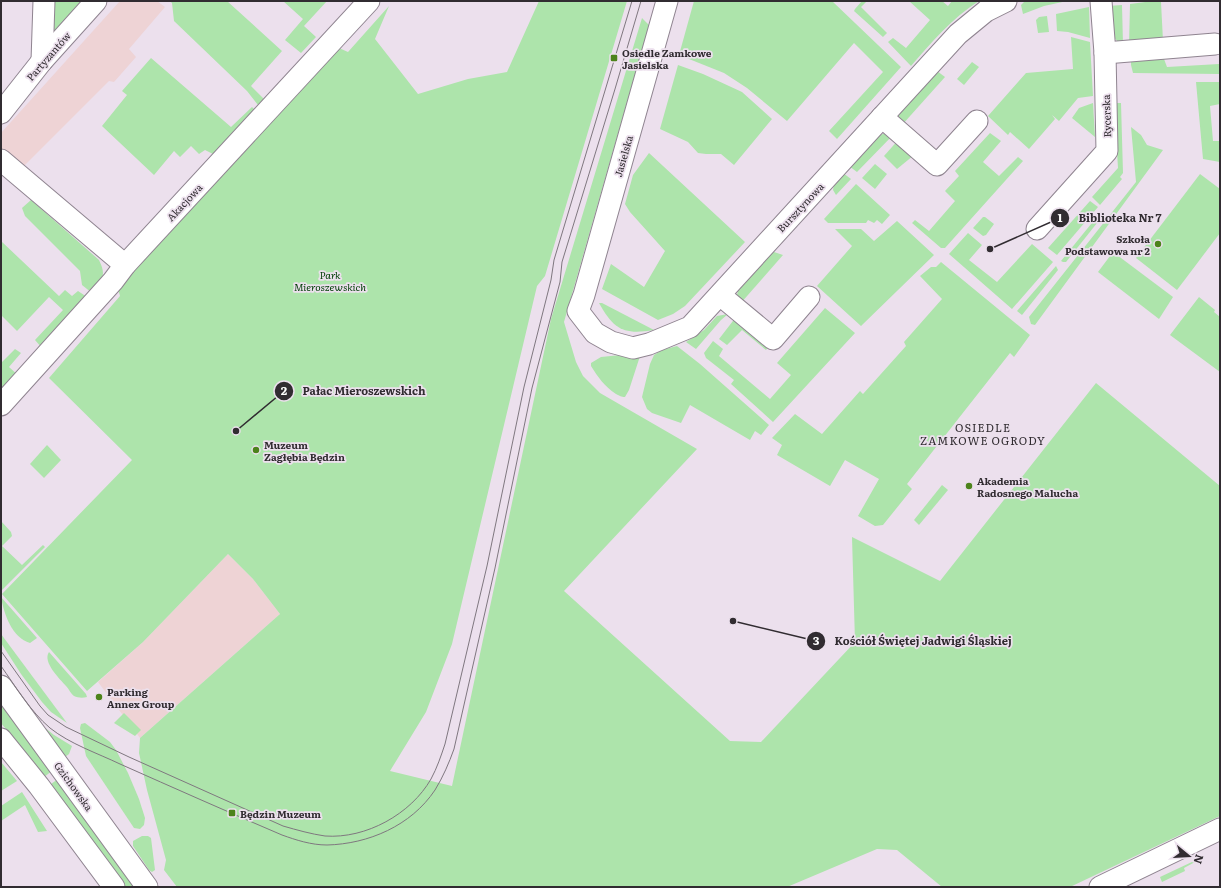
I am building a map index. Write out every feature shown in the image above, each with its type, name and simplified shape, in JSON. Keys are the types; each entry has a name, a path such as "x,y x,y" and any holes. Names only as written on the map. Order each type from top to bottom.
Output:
{"street":[{"path":"42,61 44,1"},
{"name":"Partyzantów","path":"1,113 42,61 96,1"},
{"name":"Akacjowa","path":"1,405 113,281 125,265 369,1"},
{"name":"Jasielska","path":"578,311 584,295 667,1"},
{"name":"Bursztynowa","path":"578,311 595,333 611,342 633,348 649,344 690,327 958,34 986,11 1006,1"},
{"name":"Rycerska","path":"1037,229 1107,151 1105,53 1101,1"},
{"path":"1105,53 1215,44"},
{"path":"882,117 937,165 977,121"},
{"path":"1,160 125,265"},
{"path":"720,295 773,339 809,297"},
{"name":"Gzichowska","path":"1,686 148,887"},
{"path":"1,739 39,786 114,887"},
{"path":"1100,887 1220,829"}],"shaded area":[{"path":"120,1 157,1 165,7 129,49 136,57 114,82 109,81 19,171 1,155 1,133"},
{"path":"228,554 253,579 280,614 140,738 98,682 143,642"}],"green space":[{"path":"53,1 83,1 53,35"},
{"path":"170,1 227,1 282,51 251,86 265,100 258,105 247,91 174,21 172,3"},
{"path":"283,1 327,1 304,26 316,37 301,53 285,40 303,19"},
{"name":"Park Mieroszewskich","path":"539,1 627,1 545,276 537,286 452,644 426,712 390,771 452,786 551,319 642,18 649,25 564,322 576,362 583,376 600,393 697,449 564,591 730,741 761,742 855,642 852,537 940,581 1096,383 1220,486 1220,816 1070,887 942,887 897,850 877,849 787,887 177,887 164,870 166,860 147,790 139,753 140,738 280,614 253,579 228,554 143,642 87,691 2,594 132,460 49,378 120,296 117,285 339,48 348,52 389,6 375,39 418,94 468,79 507,72"},
{"path":"694,1 832,1 901,67 837,139 829,131 883,72 854,43 787,121 747,88 724,73 679,55"},
{"path":"862,1 867,1 861,7 887,33 883,37 854,11"},
{"path":"909,1 942,1 948,6 952,1 979,1 951,23 911,66 888,42 893,38 906,48 930,20"},
{"path":"1025,1 1067,1 1044,6 1023,14 1021,5"},
{"path":"1153,1 1161,2 1163,41 1129,45 1130,4"},
{"path":"1122,5 1123,44 1118,42 1112,35 1108,6"},
{"path":"1089,7 1090,38 1068,32 1057,31 1056,14"},
{"path":"1047,16 1049,32 1038,33 1036,20 1039,17"},
{"path":"1071,37 1090,42 1093,96 1078,98 1059,121 1052,115 1055,119 1029,149 1010,132 1008,135 988,116 1026,73 1073,69"},
{"path":"1161,51 1167,67 1219,64 1220,74 1133,73 1131,56"},
{"path":"151,58 231,127 252,107 256,111 215,155 205,150 199,154 191,146 180,157 174,151 154,175 102,126 127,95 122,91"},
{"path":"972,62 979,67 964,85 957,79"},
{"path":"678,65 703,74 742,92 772,119 734,165 721,154 698,153 688,142 660,129"},
{"path":"937,71 945,77 902,125 899,120 899,114"},
{"path":"1196,82 1220,82 1220,104 1210,106 1213,141 1220,141 1220,162 1203,159"},
{"path":"1093,103 1095,137 1072,118 1079,108"},
{"path":"1114,103 1121,103 1123,173 1120,177 1122,179 1100,205 1092,197 1118,168"},
{"path":"1131,127 1141,135 1147,145 1163,150 1035,325 1031,324 1029,317 1136,182"},
{"path":"887,133 894,134 857,172 849,166 866,146"},
{"path":"990,133 1001,141 983,162 999,176 1018,157 1023,161 945,248 941,248 912,223 915,220 929,231 955,201 945,191 959,176 955,171"},
{"path":"900,138 919,151 897,169 884,156"},
{"path":"649,153 745,242 685,306 673,314 658,320 602,289 611,264 644,287 665,251 630,212 625,204 633,175"},
{"path":"875,164 887,174 875,189 862,178"},
{"path":"843,173 851,179 836,195 833,190 834,184"},
{"path":"1200,174 1220,189 1220,233 1177,290 1136,258"},
{"path":"856,184 890,215 882,224 877,220 874,223 868,220 866,223 828,223 824,219"},
{"path":"31,200 99,260 103,274 101,281 92,293 82,285 80,271 25,216 22,208"},
{"path":"1090,201 1098,207 1057,255 1048,248"},
{"path":"1100,213 1102,215 1101,218 1066,262 1061,261"},
{"path":"983,217 994,224 986,235 983,236 973,228"},
{"path":"897,221 934,255 861,326 817,286 852,246 835,229 861,229 874,241"},
{"path":"968,233 982,245 969,260 997,282 1032,244 1053,262 1012,309 949,254"},
{"path":"1,241 59,296 65,290 72,296 78,291 87,297 42,348 35,340 63,310 49,297 17,331 1,315"},
{"path":"771,251 783,255 740,304 737,295 739,287"},
{"path":"1113,252 1173,297 1159,319 1098,272"},
{"path":"941,262 1030,335 1014,357 1010,353 907,484 912,489 883,525 875,526 858,516 879,479 845,460 830,486 777,455 782,445 772,438 795,414 822,434 860,391 863,394 906,346 904,342 942,299 920,276 931,267 936,267"},
{"path":"1056,266 1058,270 1022,315 1017,311"},
{"path":"1199,297 1215,310 1214,312 1220,317 1220,372 1170,335"},
{"path":"599,303 602,303 654,330 635,332 627,331 615,325 604,312"},
{"path":"825,308 855,333 773,422 731,384 734,380 706,358 704,353 713,341 723,349 719,356 770,399 791,375 777,363"},
{"path":"728,314 696,349 686,342 704,330 717,316"},
{"path":"736,317 772,342 766,350 742,330 727,345 719,339"},
{"path":"677,346 700,364 769,425 761,435 755,431 750,440 690,405 681,423 652,413 647,409 642,397 650,364 654,355 662,350"},
{"path":"15,349 21,353 9,367 19,376 1,393 1,363"},
{"path":"641,353 629,390 625,397 621,397 608,388 591,366 591,363 601,357"},
{"path":"47,445 61,460 44,478 30,464"},
{"path":"942,485 948,490 919,525 914,520"},
{"path":"1,521 11,532 12,536 2,546 22,565 43,545 45,547 1,591"},
{"path":"1,597 37,638 30,643 18,636 7,618"},
{"path":"1,634 67,723 51,712 21,674 1,643"},
{"path":"49,652 87,697 77,697 72,694 56,675 50,665 47,656"},
{"path":"1,702 52,771 44,777 1,723"},
{"path":"124,713 141,730 135,736 114,723"},
{"path":"39,723 54,735 72,746 69,754 65,757"},
{"path":"85,723 110,742 128,773 145,818 144,825 140,829 134,828 86,756 80,728 81,724"},
{"path":"1,762 17,781 1,791"},
{"path":"58,779 137,887 125,887 51,784"},
{"path":"22,792 47,831 38,832 25,805 1,821 1,806"},
{"path":"142,836 148,836 151,838 155,870 152,872 149,870 133,846 133,841"},
{"path":"1194,861 1195,862 1184,868 1185,871 1162,882 1160,877"}],"tram line":[{"path":"1,651 40,706 48,715 66,727 283,826 325,836 341,836 371,829 386,822 412,803 431,779 445,744 487,566 524,387 551,280 554,260 632,1"},
{"path":"1,666 36,714 50,728 66,739 201,800 293,839 327,845 342,844 373,837 401,823 414,814 425,803 441,780 454,749 495,568 532,388 560,282 562,262 641,1"}],"place":[{"name":"Osiedle Zamkowe Jasielska","path":"614,58"},
{"name":"Szkoła Podstawowa nr 2","path":"1158,244"},
{"name":"Biblioteka Nr 7","path":"990,249"},
{"name":"Pałac Mieroszewskich","path":"236,431"},
{"name":"Muzeum Zagłębia Będzin","path":"256,450"},
{"name":"Akademia Radosnego Malucha","path":"969,486"},
{"name":"Kościół Świętej Jadwigi Śląskiej","path":"733,621"},
{"name":"Parking Annex Group","path":"99,697"},
{"name":"Będzin Muzeum","path":"232,813"}],"district":[{"name":"OSIEDLE ZAMKOWE OGRODY","path":"983,433"}]}
